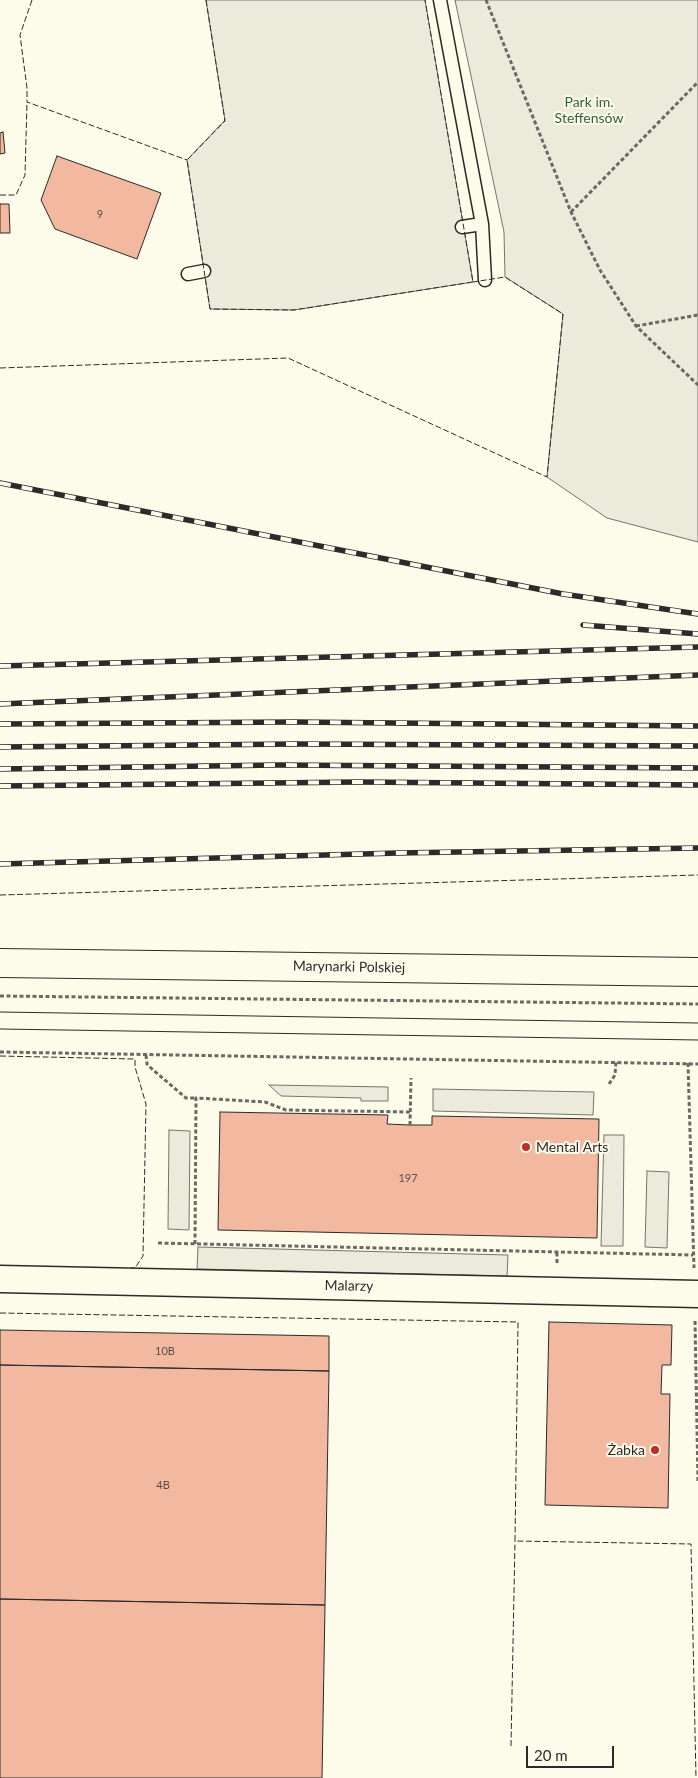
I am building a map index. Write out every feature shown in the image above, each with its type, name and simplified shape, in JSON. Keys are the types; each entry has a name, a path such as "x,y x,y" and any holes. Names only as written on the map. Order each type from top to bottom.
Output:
{"main road":[{"name":"Marynarki Polskiej","path":"0,963 698,972"}],"street":[{"name":"Malarzy","path":"0,1279 698,1294"}],"lane":[{"path":"440,0 482,224 485,280"},
{"path":"462,227 482,224"},
{"path":"188,274 204,271"}],"path":[{"path":"486,0 571,212 600,270 636,326 698,385"},
{"path":"571,212 698,82"},
{"path":"636,326 698,315"},
{"path":"0,996 698,1004"},
{"path":"0,1052 616,1061 698,1064"},
{"path":"146,1054 147,1064 186,1098 265,1102 286,1110 410,1112"},
{"path":"609,1084 615,1075 616,1061"},
{"path":"410,1125 411,1078"},
{"path":"195,1244 196,1098"},
{"path":"158,1243 693,1255"}],"green space":[{"path":"206,0 425,0 473,282 294,310 210,309 187,160 225,120"},
{"name":"Park im. Steffensów","path":"455,0 698,0 698,542 607,518 547,477 563,314 505,277 504,232"}],"shaded area":[{"path":"269,1085 388,1087 388,1101 361,1101 361,1098 281,1096"},
{"path":"433,1089 594,1092 593,1115 433,1111"},
{"path":"169,1130 190,1131 189,1230 168,1229"},
{"path":"604,1135 624,1135 623,1246 601,1246"},
{"path":"647,1171 669,1172 667,1248 645,1247"},
{"path":"198,1247 508,1255 507,1276 197,1269"}],"building":[{"path":"3,132 5,153 0,154 0,133"},
{"path":"57,156 161,193 137,259 55,229 41,200"},
{"path":"0,204 9,204 10,233 0,233"},
{"path":"220,1112 388,1115 387,1124 410,1125 432,1125 432,1116 599,1119 597,1238 218,1230"},
{"path":"549,1322 672,1325 671,1365 662,1365 661,1394 670,1394 668,1508 545,1505"},
{"path":"0,1330 329,1336 329,1371 0,1365"},
{"path":"0,1365 329,1371 325,1605 0,1599"},
{"path":"0,1599 325,1605 322,1778 0,1778"}],"tram line":[{"path":"0,1012 698,1023"},
{"path":"0,1029 698,1040"}],"railway":[{"path":"0,483 563,594 698,614"},
{"path":"583,625 698,634"},
{"path":"0,666 698,647"},
{"path":"0,704 698,675"},
{"path":"0,724 294,722 698,726"},
{"path":"0,747 296,744 698,746"},
{"path":"0,769 278,765 698,768"},
{"path":"0,786 359,782 698,785"},
{"path":"0,864 398,853 698,848"}],"fence":[{"path":"32,0 20,35 27,102 187,160"},
{"path":"206,0 225,121 187,160 210,309 294,310 473,282 425,0"},
{"path":"0,195 16,195 25,175 27,102"},
{"path":"0,368 288,358 547,477 563,314 505,277 473,282"},
{"path":"0,895 698,875"},
{"path":"0,1056 135,1059 135,1067 146,1104 143,1256 135,1268 131,1268"},
{"path":"0,1313 518,1322 515,1541 691,1544 696,1778"},
{"path":"511,1746 515,1541"}],"place":[{"name":"Mental Arts","path":"526,1147"},
{"name":"Żabka","path":"655,1450"}]}
